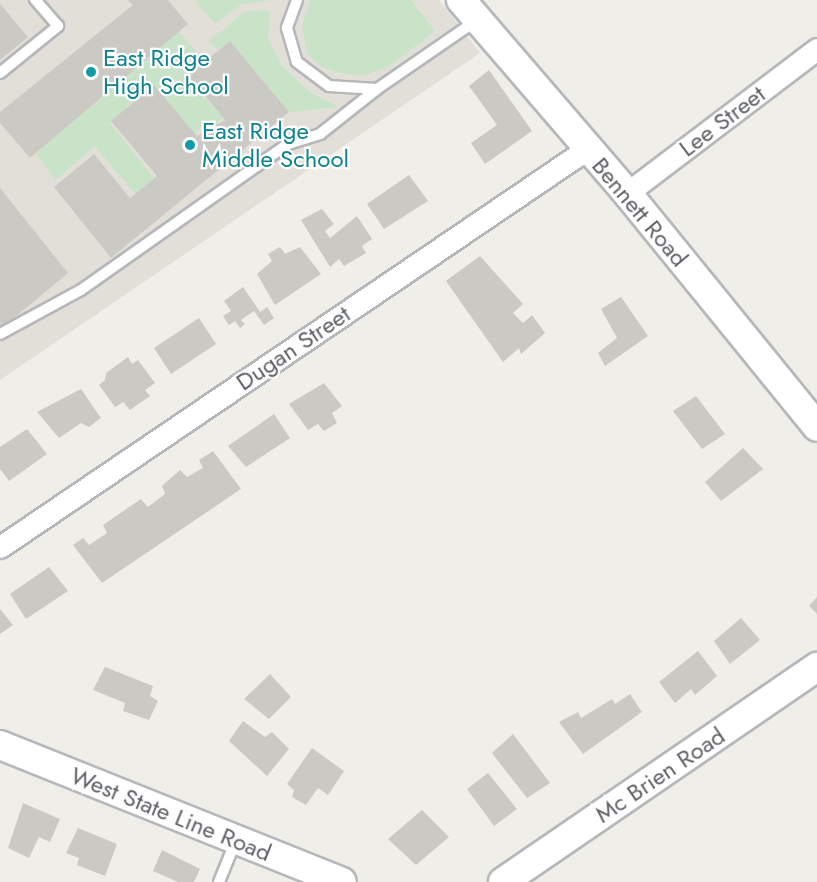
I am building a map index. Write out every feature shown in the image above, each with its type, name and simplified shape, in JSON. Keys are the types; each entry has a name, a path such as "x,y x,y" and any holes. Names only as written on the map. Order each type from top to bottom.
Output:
{"street":[{"name":"Bennett Road","path":"469,10 627,193 817,427"},
{"name":"Lee Street","path":"627,193 817,49"},
{"name":"Dugan Street","path":"0,547 587,149"},
{"name":"Mc Brien Road","path":"503,882 817,667"},
{"name":"West State Line Road","path":"0,745 342,882"}],"lane":[{"path":"0,73 58,26 35,0"},
{"path":"297,0 287,28 297,62 329,86 377,89"},
{"path":"0,333 81,290 288,144 320,134 377,89 469,10"},
{"path":"219,882 236,840"}],"shaded area":[{"path":"0,0 439,0 480,53 0,380"}],"green space":[{"path":"195,0 272,0 242,4 215,24"},
{"path":"310,0 411,0 435,31 390,66 365,75 346,74 323,68 307,54 302,26"},
{"path":"270,11 268,38 282,66 310,92 339,107 289,112 230,41 218,50 208,42 244,12"},
{"path":"179,32 205,61 186,78 223,117 211,131 206,122 194,133 151,85 110,123 154,178 135,194 95,146 55,180 36,153"}],"building":[{"name":"East Ridge High School","path":"128,0 168,0 188,24 30,158 0,123 0,112 133,5"},
{"path":"0,4 28,37 0,60"},
{"name":"East Ridge Middle School","path":"230,41 289,112 111,258 54,187 94,154 130,198 157,176 111,121 154,85 197,136 225,120 188,75"},
{"path":"489,70 532,131 485,164 471,143 497,125 469,86"},
{"path":"409,175 428,201 384,229 367,204"},
{"path":"0,188 68,273 3,327 0,324"},
{"path":"322,209 334,224 325,231 330,238 357,216 372,239 362,246 366,253 344,266 339,259 330,267 301,220"},
{"path":"280,247 285,254 300,247 321,274 275,305 257,274 272,261 268,254"},
{"path":"480,256 523,304 513,313 523,323 532,315 545,333 521,354 519,348 503,362 446,281"},
{"path":"243,287 260,312 267,307 274,318 264,325 254,311 241,320 245,324 240,328 235,321 229,325 223,316 231,311 224,301"},
{"path":"621,297 648,336 605,366 598,353 617,338 601,309"},
{"path":"199,318 216,344 171,374 154,348"},
{"path":"128,357 132,364 138,360 155,383 145,390 150,396 130,410 123,402 115,407 99,385 105,380 106,373"},
{"path":"324,383 342,406 332,413 337,423 324,431 318,424 308,430 289,404"},
{"path":"81,389 101,418 89,427 81,423 59,438 37,412"},
{"path":"696,396 725,434 702,449 673,411"},
{"path":"274,414 290,438 246,467 228,446"},
{"path":"27,429 47,454 9,481 0,469 0,447"},
{"path":"743,448 763,469 721,501 705,482"},
{"path":"213,451 241,489 102,583 73,545 83,538 89,545 107,533 103,525 141,499 148,507 165,494 162,486 180,470 187,477 203,468 199,460"},
{"path":"49,567 68,591 26,619 10,594"},
{"path":"817,597 817,614 809,606"},
{"path":"0,609 13,625 0,634"},
{"path":"741,618 760,640 730,664 714,641"},
{"path":"698,651 717,676 695,695 691,689 675,703 659,682"},
{"path":"105,667 153,686 150,696 158,701 149,720 123,711 125,703 93,690"},
{"path":"270,674 291,697 269,719 244,699"},
{"path":"630,694 642,712 583,754 559,722 578,712 581,718 612,699 615,704"},
{"path":"243,721 265,737 272,732 289,749 267,776 229,741"},
{"path":"513,734 550,783 527,798 492,753"},
{"path":"312,748 344,771 328,795 318,788 306,805 292,797 294,790 287,784"},
{"path":"488,773 517,809 494,826 467,789"},
{"path":"23,803 60,819 50,842 39,837 29,858 8,848"},
{"path":"422,810 449,837 416,865 388,839"},
{"path":"78,828 117,844 105,876 77,865 79,858 66,853"},
{"path":"162,850 200,869 194,882 178,882 153,871"}],"place":[{"name":"East Ridge High School","path":"91,72"},
{"name":"East Ridge Middle School","path":"190,145"}]}
